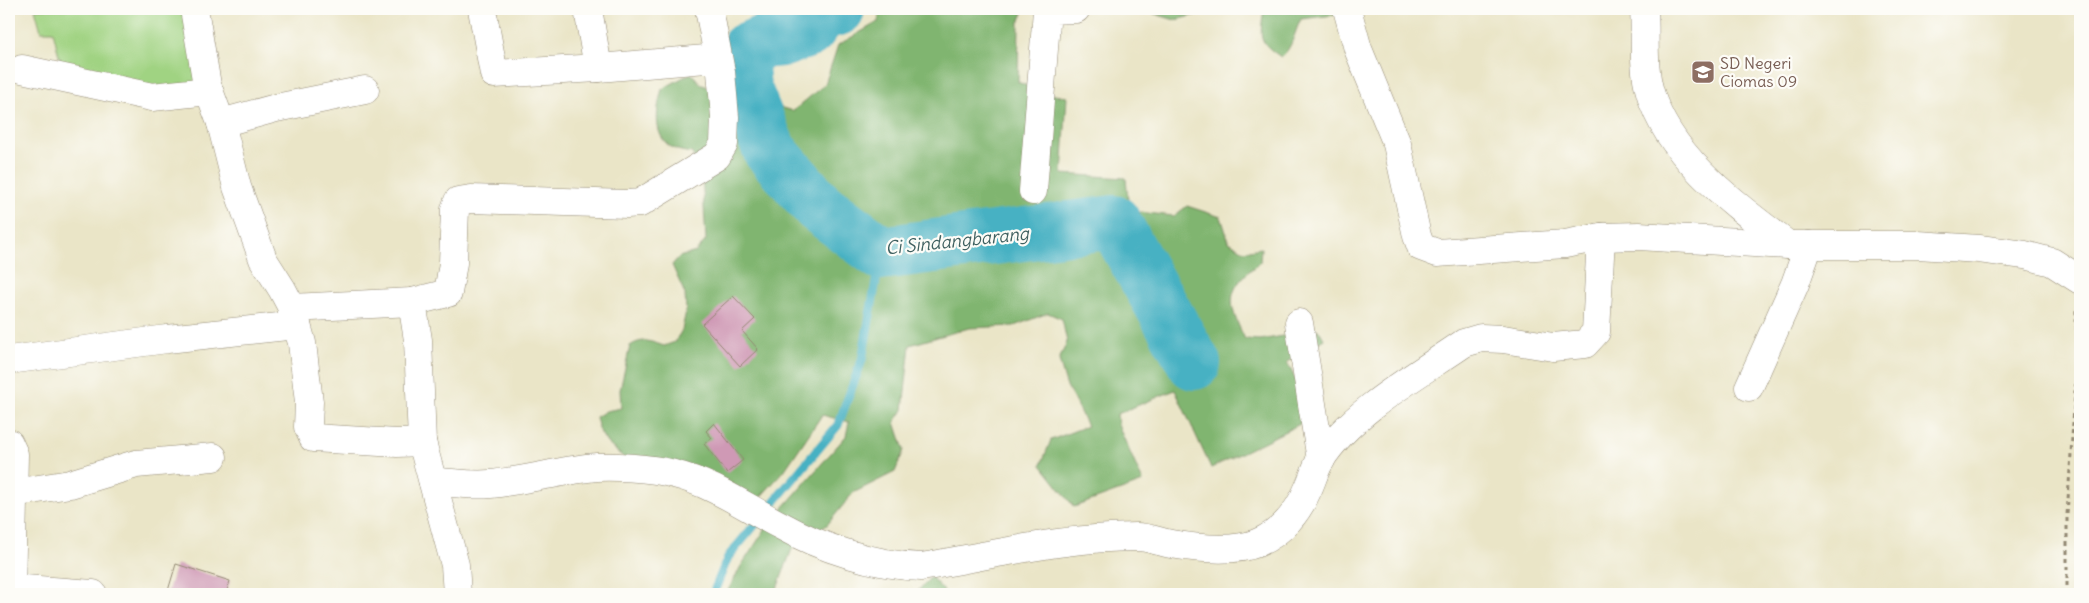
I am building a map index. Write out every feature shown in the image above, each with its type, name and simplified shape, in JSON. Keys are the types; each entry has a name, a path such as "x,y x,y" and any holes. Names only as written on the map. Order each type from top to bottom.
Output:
{"street":[{"path":"194,9 199,48 209,91 221,123 237,187 257,246 267,268 282,289 295,316 302,343 309,402 308,427 313,438 397,443 422,442"},
{"path":"482,9 494,74 718,58"},
{"path":"588,9 598,68"},
{"path":"9,360 167,339 295,316 412,302 448,293 453,263 455,209 458,200 462,199 640,203 718,156 724,144 726,133 722,72 709,9"},
{"path":"1034,191 1046,10 1076,9"},
{"path":"1347,9 1358,49 1397,144 1416,236 1421,247 1437,253 1565,244 1601,237 1673,237 1740,244 1918,244 2024,255 2052,262 2078,279"},
{"path":"1644,9 1645,68 1650,92 1658,115 1672,140 1717,188 1798,245"},
{"path":"22,69 152,97 209,91"},
{"path":"221,123 276,108 365,90"},
{"path":"433,482 488,484 590,468 621,468 673,474 720,490 798,534 855,556 883,564 904,567 920,567 1045,545 1139,537 1172,544 1229,548 1256,544 1276,532 1294,515 1309,488 1321,460 1343,433 1369,409 1464,342 1481,338 1503,339 1553,347 1585,344 1592,338 1596,332 1601,237"},
{"path":"1749,387 1795,284 1798,245"},
{"path":"412,302 418,340 422,442 455,564 457,594"},
{"path":"1300,323 1321,460"},
{"path":"9,443 14,454 11,591 93,594"},
{"path":"13,492 70,484 136,464 213,457"}],"path":[{"path":"2068,594 2067,515 2077,360 2078,279"}],"green space":[{"path":"35,9 190,9 209,95 63,73 53,31 41,31"},
{"path":"880,9 1025,9 1019,22 1018,82 1043,93 1067,97 1062,174 1126,178 1129,211 1174,216 1187,206 1221,217 1229,242 1244,251 1261,248 1260,262 1235,288 1232,305 1235,315 1245,339 1260,340 1319,330 1324,339 1287,362 1314,417 1211,468 1175,390 1117,414 1118,425 1143,482 1074,507 1041,465 1051,440 1087,426 1066,384 1059,360 1067,342 1062,319 1048,313 1014,326 969,328 910,345 903,410 895,422 904,450 895,472 853,493 827,525 792,549 775,594 726,594 741,566 768,525 846,436 849,422 822,415 784,471 754,504 644,475 607,443 599,430 596,417 606,411 621,408 620,390 630,346 646,341 664,346 675,342 682,330 686,311 685,294 672,265 679,257 696,252 706,240 702,174 692,153 673,148 661,136 657,113 662,89 691,73 702,85 793,111 825,84 838,45 878,22"},
{"path":"1138,9 1201,9 1199,14 1175,20"},
{"path":"1264,9 1353,9 1351,13 1301,19 1291,44 1281,57 1268,47 1262,38"},
{"path":"931,577 947,594 915,594"}],"building":[{"path":"733,296 755,319 742,331 758,349 740,366 702,324"},
{"path":"714,423 743,460 727,473 704,444 712,438 706,431"},
{"path":"176,564 230,581 226,594 167,594"}],"waterway":[{"path":"787,9 788,19 795,35"},
{"name":"Ci Sindangbarang","path":"816,9 822,13"},
{"name":"Ci Sindangbarang","path":"838,9 822,13 808,31 783,40 763,42 747,49 742,67 744,87 770,151 818,206 881,253 1114,222 1194,363"},
{"path":"713,594 728,557 838,425 862,360 881,253"}],"place":[{"name":"SD Negeri Ciomas 09","path":"1703,72"}]}
